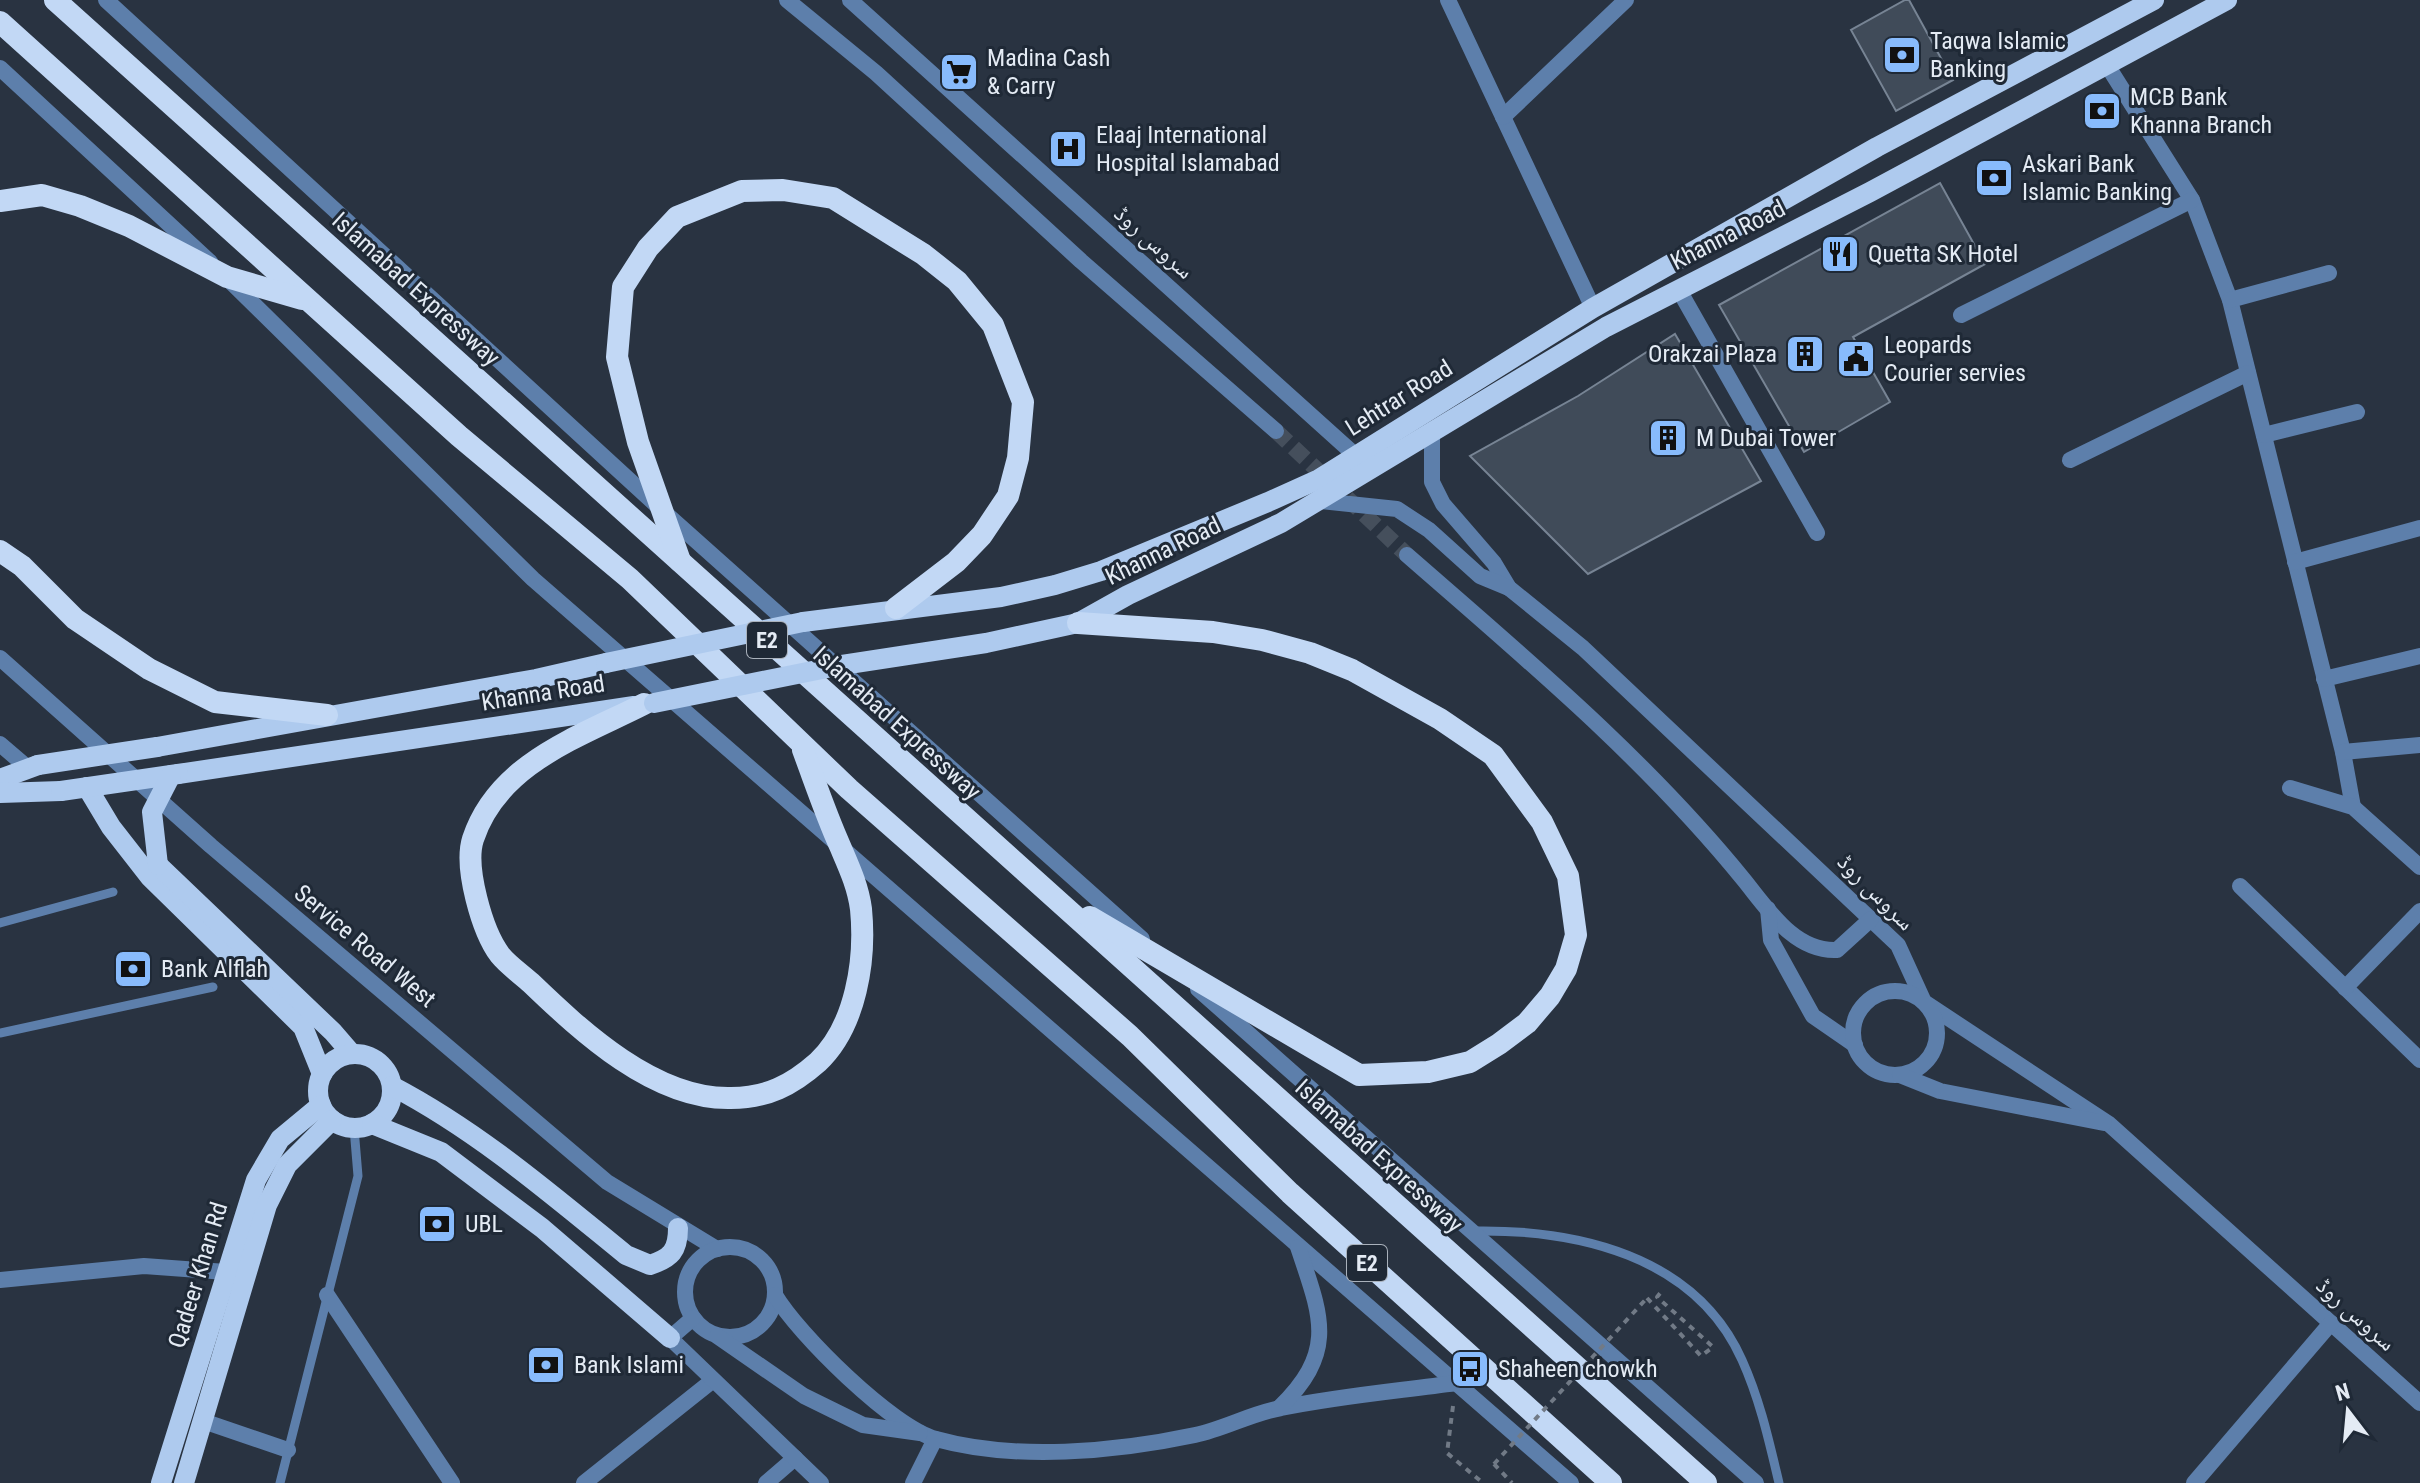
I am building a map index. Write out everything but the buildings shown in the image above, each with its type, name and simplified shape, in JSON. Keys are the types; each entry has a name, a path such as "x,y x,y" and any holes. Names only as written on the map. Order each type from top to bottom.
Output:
{"highway":[{"name":"Islamabad Expressway","path":"55,0 1706,1483"},
{"name":"E2","path":"0,22 459,436 630,579 800,741 1130,1036 1290,1193 1611,1483"},
{"path":"680,562 638,442 617,357 623,287 648,248 677,217 742,191 783,190 833,198 923,254 957,281 993,325 1023,402 1018,458 1008,496 982,535 956,562 896,608"},
{"path":"0,201 42,195 80,206 129,226 227,277 307,301"},
{"path":"0,551 22,566 75,619 149,669 215,702 327,715"},
{"path":"1044,890 1359,1075 1428,1072 1470,1062 1499,1044 1527,1023 1550,996 1566,969 1576,935 1568,876 1542,822 1493,755 1440,719 1352,670 1262,640 1213,632 1078,623"},
{"path":"649,703 537,758 514,775 498,792 473,840 470,865 477,901 500,955 584,1033 633,1067 699,1094 730,1099 776,1092 804,1074 829,1051 845,1023 854,994 861,908 854,879 800,741"}],"main road":[{"name":"Lehtrar Road","path":"606,663 803,622 1001,597 1101,571 1268,502 1319,479 1593,308 1877,147 2154,0"},
{"name":"Khanna Road","path":"0,793 61,791 649,703 842,665 986,643 1078,623 1321,501 1432,430 1606,327 2227,0"},
{"name":"Khanna Road","path":"0,779 33,767 536,679 606,663"},
{"path":"174,775 152,812 158,865 333,1032 352,1054"},
{"path":"87,787 111,827 150,877 303,1027 322,1074"},
{"path":"363,1126 388,1108 392,1086 383,1066 374,1059 352,1054 329,1064 322,1074 318,1085 327,1112 363,1126 441,1152 542,1228 670,1338"},
{"path":"392,1086 446,1116 505,1158 626,1255 650,1265 663,1260 673,1254 678,1243 678,1228"},
{"name":"Qadeer Khan Rd","path":"161,1483 247,1203 265,1161 280,1139 327,1112"},
{"name":"Qadeer Khan Rd","path":"184,1483 267,1205 287,1165 327,1112"}],"street":[{"path":"106,0 664,512 1756,1483"},
{"path":"787,0 876,73 1081,261 1276,431"},
{"name":"سروس روڈ","path":"850,0 1355,455"},
{"path":"1448,0 1593,308"},
{"path":"1503,117 1626,0"},
{"path":"2107,65 2192,200 2230,300 2343,752 2353,807"},
{"path":"0,68 227,277 533,579 1571,1483"},
{"path":"1961,315 2192,200"},
{"path":"2230,300 2329,273"},
{"path":"1679,290 1817,533"},
{"path":"2070,460 2248,373"},
{"path":"2264,435 2357,412"},
{"name":"سروس روڈ","path":"1432,430 1432,482 1443,504 1494,563 1509,588 1583,648 1898,945 1924,1002 2109,1124 2420,1403"},
{"path":"1321,501 1397,509 1429,530 1480,576 1509,588"},
{"path":"2295,562 2420,528"},
{"path":"1407,555 1607,730 1697,823 1768,909 1803,944 1821,950 1837,950 1871,919"},
{"path":"2324,679 2420,656"},
{"name":"Service Road West","path":"0,658 211,846 607,1182 717,1249"},
{"path":"0,744 33,767"},
{"path":"2343,752 2420,745"},
{"path":"2290,788 2353,807 2420,867"},
{"path":"2240,886 2420,1060"},
{"path":"1768,909 1771,940 1813,1016 1855,1045"},
{"path":"2345,988 2420,911"},
{"path":"1900,1075 1918,1069 1932,1055 1938,1037 1935,1018 1924,1002 1908,993 1890,991 1873,997 1859,1010 1853,1027 1855,1045 1865,1062 1881,1073 1900,1075 1940,1091 2109,1124"},
{"path":"1279,1408 1301,1387 1322,1333 1297,1245"},
{"path":"716,1334 729,1337 755,1329 772,1308 774,1281 758,1257 745,1250 717,1249 694,1265 687,1278 687,1305 693,1318 804,1396 863,1425 985,1447 1089,1452 1197,1435 1279,1408 1456,1383"},
{"path":"0,1280 144,1266 226,1272"},
{"path":"327,1295 452,1483"},
{"path":"775,1295 787,1317 819,1350 928,1436"},
{"path":"693,1318 670,1338 821,1483"},
{"path":"2194,1483 2331,1323"},
{"path":"584,1483 712,1381"},
{"path":"203,1421 288,1450"},
{"path":"913,1483 928,1436"},
{"path":"766,1483 795,1458"}],"lane":[{"path":"0,923 113,892"},
{"path":"0,1033 213,987"},
{"path":"280,1483 358,1176 363,1126"},
{"path":"1472,1231 1559,1235 1607,1245 1674,1280 1717,1318 1741,1358 1760,1407 1779,1483"}],"path":[{"path":"1512,1483 1494,1464 1647,1298 1701,1356 1713,1347 1657,1297 1674,1280"},
{"path":"1456,1383 1447,1453 1483,1483"}],"tunnel":[{"path":"1276,431 1330,482"},
{"path":"1347,498 1407,555"}],"place":[{"name":"Taqwa Islamic Banking","path":"1902,55"},
{"name":"Madina Cash & Carry","path":"959,72"},
{"name":"MCB Bank Khanna Branch","path":"2102,111"},
{"name":"Elaaj International Hospital Islamabad","path":"1068,149"},
{"name":"Askari Bank Islamic Banking","path":"1994,178"},
{"name":"Quetta SK Hotel","path":"1840,254"},
{"name":"Orakzai Plaza","path":"1805,354"},
{"name":"Leopards Courier servies","path":"1856,359"},
{"name":"M Dubai Tower","path":"1668,438"},
{"name":"Bank Alflah","path":"133,969"},
{"name":"UBL","path":"437,1224"},
{"name":"Bank Islami","path":"546,1365"},
{"name":"Shaheen chowkh","path":"1470,1369"}]}
